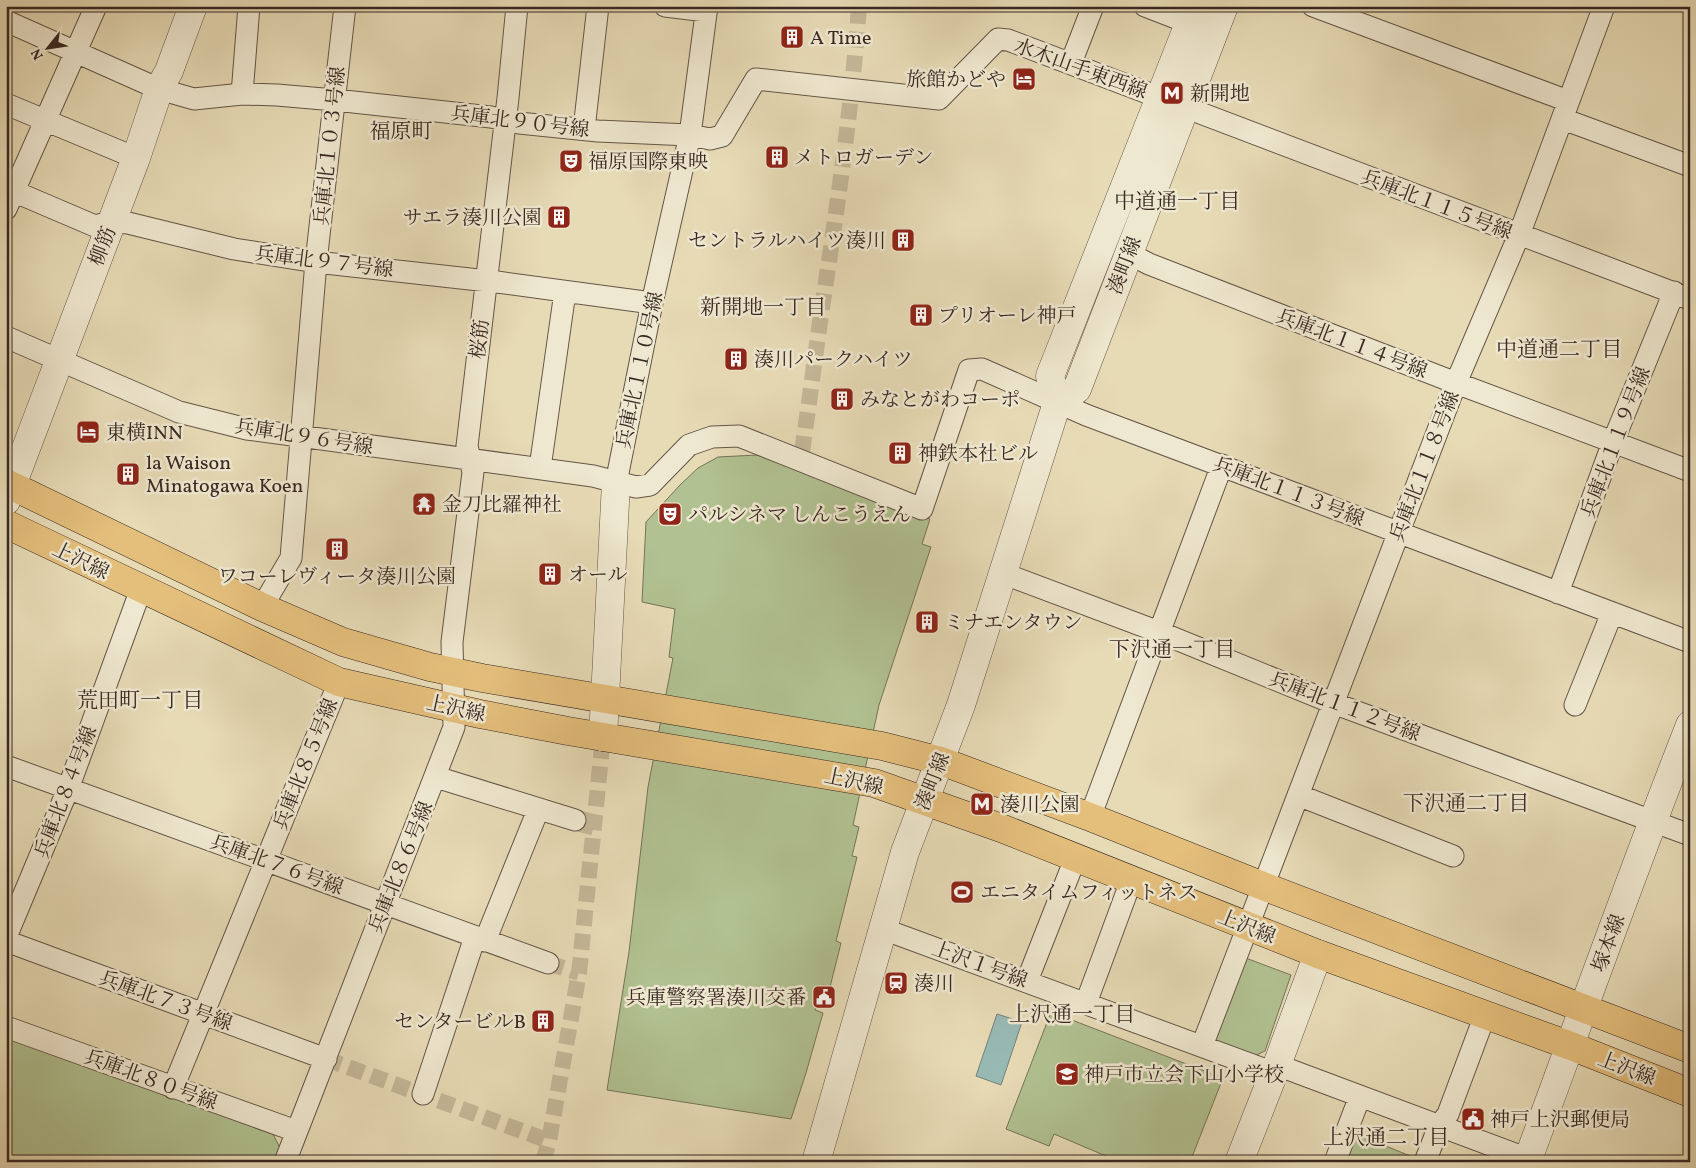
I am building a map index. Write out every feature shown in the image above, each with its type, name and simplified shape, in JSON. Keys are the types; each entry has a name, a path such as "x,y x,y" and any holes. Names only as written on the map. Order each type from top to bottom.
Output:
{"main road":[{"name":"上沢線","path":"8,490 262,607 343,642 453,672 882,746 941,761 1090,816 1263,886 1690,1049"},
{"name":"上沢線","path":"6,524 339,682 454,708 603,737 874,784 1001,828 1318,954 1571,1046 1690,1093"}],"street":[{"path":"9,196 46,122 96,6"},
{"name":"柳筋","path":"8,490 60,360 160,89 169,71 193,6"},
{"path":"242,94 249,6"},
{"name":"兵庫北１０３号線","path":"262,607 291,558 316,262 345,6"},
{"name":"桜筋","path":"453,672 452,642 473,472 467,446 517,6"},
{"path":"584,129 598,6"},
{"path":"665,6 706,9"},
{"path":"1071,63 1093,6"},
{"path":"1145,6 1193,15"},
{"name":"湊町線","path":"821,1160 905,852 962,705 1057,403 1050,376 1173,102 1224,6"},
{"path":"1313,6 1565,110 1690,166"},
{"name":"兵庫北１１８号線","path":"1202,1046 1456,383 1519,235 1604,6"},
{"name":"兵庫北１１０号線","path":"603,737 616,483 652,303 690,136 706,9"},
{"name":"湊町線","path":"1057,403 1077,389 1128,253 1173,102 1193,15"},
{"name":"兵庫北９０号線","path":"6,21 160,89 194,99 242,94 335,100 505,119 518,123 710,139 722,136 756,79 852,90"},
{"name":"水木山手東西線","path":"852,90 939,99 998,39 1008,40 1173,102"},
{"name":"兵庫北１１５号線","path":"1173,102 1682,296"},
{"path":"6,104 136,158"},
{"name":"兵庫北９７号線","path":"9,196 95,226 111,222 128,222 234,249 316,262 486,280 652,303"},
{"name":"兵庫北１１４号線","path":"1128,253 1149,264 1690,471"},
{"path":"540,468 565,292"},
{"name":"兵庫北１１９号線","path":"1558,592 1614,442 1682,296"},
{"name":"兵庫北９６号線","path":"6,337 179,412 247,429 593,476 636,488 650,485 689,445 712,437 739,436 800,459"},
{"name":"兵庫北１１３号線","path":"800,459 922,508 969,370 982,369 1028,388 1057,403 1690,642"},
{"path":"1090,816 1222,466"},
{"name":"兵庫北１１２号線","path":"1002,573 1159,632 1333,703 1690,835"},
{"name":"兵庫北８４号線","path":"6,937 68,789 141,589"},
{"path":"1575,705 1612,613"},
{"name":"兵庫北８６号線","path":"285,1162 454,727 453,672"},
{"name":"兵庫北８５号線","path":"173,1088 339,682"},
{"name":"塚本線","path":"1527,1160 1571,1046 1652,821 1690,725"},
{"name":"兵庫北７６号線","path":"6,766 385,902 548,963"},
{"path":"436,777 575,820"},
{"path":"1298,795 1453,856"},
{"path":"423,1094 480,939 538,810"},
{"path":"1027,981 1076,859"},
{"path":"1086,1003 1131,881"},
{"name":"上沢１号線","path":"883,929 1202,1046 1360,1096 1527,1160"},
{"name":"兵庫北７３号線","path":"6,941 326,1059"},
{"path":"1239,1162 1276,1069 1318,954"},
{"path":"1425,1162 1439,1126 1448,1114 1485,1015"},
{"name":"兵庫北８０号線","path":"6,1027 173,1088 296,1130"},
{"path":"1335,1162 1360,1096"}],"green space":[{"path":"757,455 930,519 922,544 931,547 879,705 853,825 859,827 852,856 857,857 836,941 841,943 830,987 823,985 815,1010 823,1013 791,1119 607,1090 629,952 648,787 673,658 669,657 675,609 642,602 646,522 698,468 718,457"},
{"path":"1243,957 1291,975 1265,1051 1248,1059 1211,1039"},
{"path":"1051,1012 1223,1078 1190,1162 1120,1162 1054,1134 1049,1146 1006,1129"},
{"path":"6,1036 273,1134 280,1148 274,1162 6,1162"},
{"path":"1354,1133 1415,1158 1414,1162 1343,1162"}],"water":[{"path":"997,1014 1022,1022 1001,1085 976,1076"}],"tunnel":[{"path":"802,452 844,158 859,6"},
{"path":"543,1162 549,1141 579,973 603,737"},
{"path":"575,820 594,825"},
{"path":"548,963 579,973"},
{"path":"326,1059 549,1141"}],"place":[{"name":"A Time","path":"792,37"},
{"name":"旅館かどや","path":"1024,79"},
{"name":"新開地","path":"1172,93"},
{"name":"メトロガーデン","path":"777,157"},
{"name":"福原国際東映","path":"571,161"},
{"name":"サエラ湊川公園","path":"559,217"},
{"name":"セントラルハイツ湊川","path":"903,240"},
{"name":"プリオーレ神戸","path":"921,315"},
{"name":"湊川パークハイツ","path":"736,359"},
{"name":"みなとがわコーポ","path":"842,399"},
{"name":"東横INN","path":"88,432"},
{"name":"神鉄本社ビル","path":"900,453"},
{"name":"la Waison Minatogawa Koen","path":"128,474"},
{"name":"金刀比羅神社","path":"424,504"},
{"name":"パルシネマ しんこうえん","path":"670,514"},
{"name":"ワコーレヴィータ湊川公園","path":"337,549"},
{"name":"オール","path":"550,574"},
{"name":"ミナエンタウン","path":"927,622"},
{"name":"湊川公園","path":"982,804"},
{"name":"エニタイムフィットネス","path":"962,892"},
{"name":"湊川","path":"896,983"},
{"name":"兵庫警察署湊川交番","path":"824,997"},
{"name":"センタービルB","path":"543,1021"},
{"name":"神戸市立会下山小学校","path":"1067,1074"},
{"name":"神戸上沢郵便局","path":"1473,1119"}],"district":[{"name":"福原町","path":"401,131"},
{"name":"中道通一丁目","path":"1177,201"},
{"name":"新開地一丁目","path":"763,307"},
{"name":"中道通二丁目","path":"1559,349"},
{"name":"下沢通一丁目","path":"1172,649"},
{"name":"荒田町一丁目","path":"140,700"},
{"name":"下沢通二丁目","path":"1466,803"},
{"name":"上沢通一丁目","path":"1072,1014"},
{"name":"上沢通二丁目","path":"1386,1137"}]}
